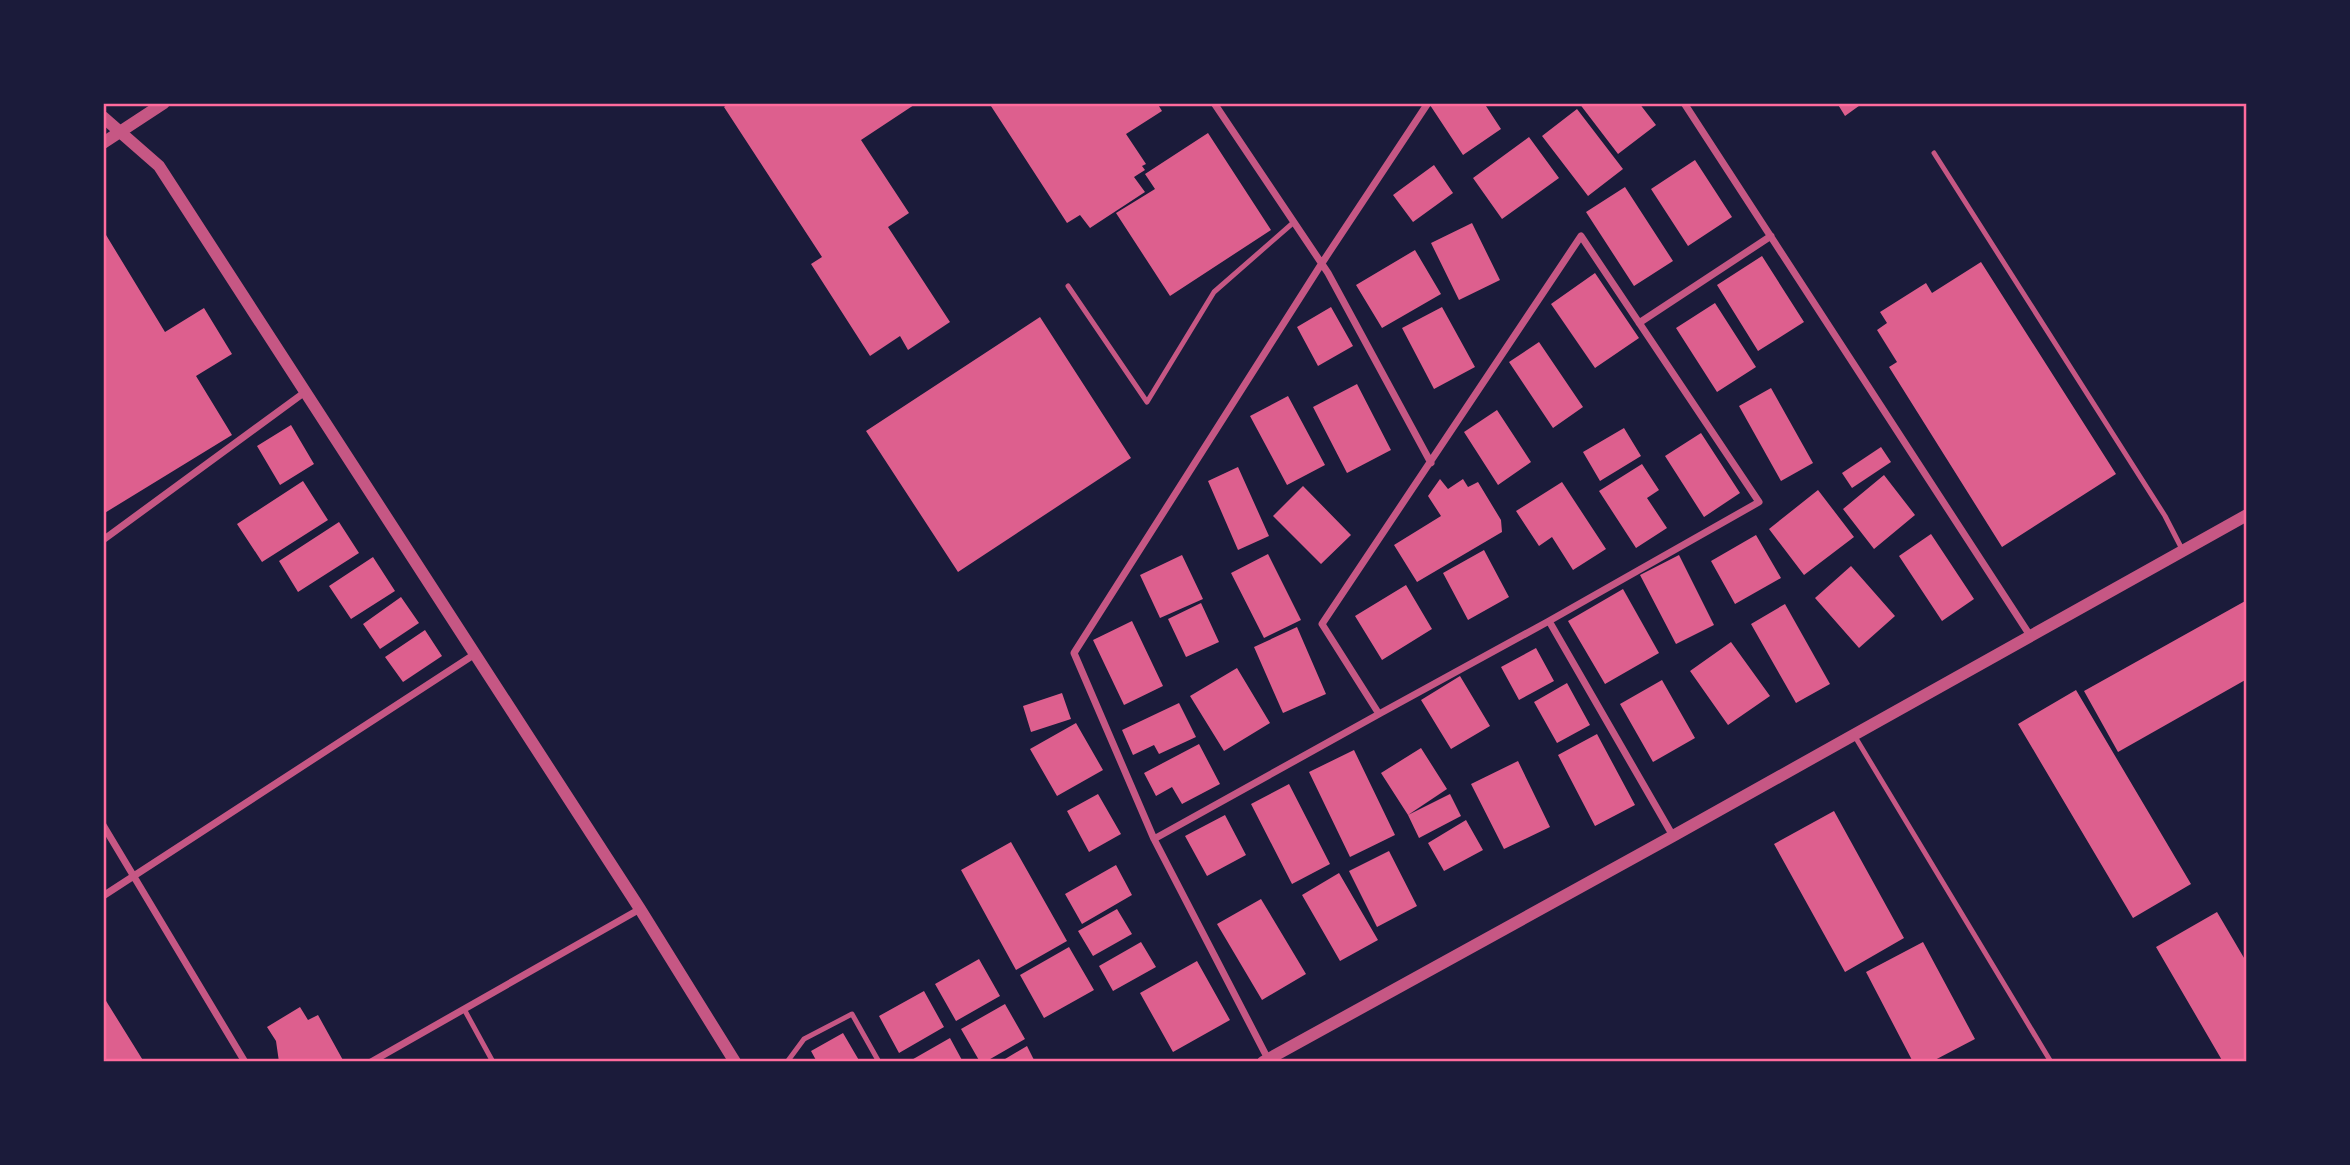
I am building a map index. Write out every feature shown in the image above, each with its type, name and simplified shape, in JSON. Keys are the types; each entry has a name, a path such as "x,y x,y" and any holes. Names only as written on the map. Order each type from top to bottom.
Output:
{"street":[{"path":"103,143 164,103"},
{"path":"1214,103 1322,263 1431,463"},
{"path":"1428,103 1322,263 1074,653 1154,839 1265,1060 1673,836 2247,515"},
{"path":"1684,103 2031,637"},
{"path":"103,117 159,166 640,909 735,1062"},
{"path":"1154,839 1549,621 1759,502 1581,236 1322,624 1379,714"},
{"path":"1639,323 1771,236"},
{"path":"103,540 305,392"},
{"path":"1549,621 1673,836"},
{"path":"103,896 475,654"},
{"path":"103,825 245,1062"},
{"path":"371,1062 640,909"}],"lane":[{"path":"1934,153 2165,516 2183,551"},
{"path":"1068,286 1147,402 1214,292 1294,222"},
{"path":"1854,735 2051,1062"},
{"path":"464,1009 493,1062"},
{"path":"787,1062 804,1039 852,1014 879,1062"}],"building":[{"path":"729,103 917,103 861,140 909,213 888,227 950,322 908,350 900,336 870,356 811,264 822,257 724,107"},
{"path":"989,103 1157,103 1162,111 1126,134 1146,164 1142,166 1145,170 1134,177 1145,192 1090,228 1080,215 1067,223"},
{"path":"1484,103 1501,129 1463,155 1430,105"},
{"path":"1579,103 1639,103 1656,125 1618,154"},
{"path":"1837,103 1863,103 1845,116"},
{"path":"1577,109 1623,169 1588,196 1542,136"},
{"path":"1208,133 1271,230 1170,296 1116,213 1155,189 1145,174"},
{"path":"1529,137 1559,178 1502,219 1473,178"},
{"path":"1695,160 1732,217 1688,246 1651,189"},
{"path":"1434,165 1453,193 1413,222 1393,195"},
{"path":"1625,187 1673,261 1634,286 1586,212"},
{"path":"1472,223 1500,280 1459,300 1431,243"},
{"path":"103,230 165,332 204,308 232,354 196,376 232,435 103,514"},
{"path":"1415,250 1441,294 1382,328 1356,285"},
{"path":"1762,256 1804,322 1758,351 1717,285"},
{"path":"1981,262 2116,474 2002,547 1889,367 1897,362 1877,330 1887,323 1880,312 1926,283 1932,293"},
{"path":"1595,273 1639,338 1595,368 1551,304"},
{"path":"1715,303 1756,367 1717,392 1676,328"},
{"path":"1331,307 1353,346 1318,366 1297,327"},
{"path":"1442,307 1475,367 1434,389 1402,328"},
{"path":"1040,317 1131,458 958,572 866,431"},
{"path":"1539,342 1583,407 1553,428 1509,362"},
{"path":"1357,384 1391,450 1347,473 1313,407"},
{"path":"1771,388 1813,463 1781,481 1739,406"},
{"path":"1288,396 1325,465 1287,485 1250,416"},
{"path":"1497,410 1531,462 1498,485 1464,432"},
{"path":"291,425 314,464 280,485 257,446"},
{"path":"1624,428 1641,456 1600,481 1583,452"},
{"path":"1701,433 1740,493 1704,517 1665,456"},
{"path":"1881,447 1891,462 1852,488 1842,473"},
{"path":"1642,464 1659,490 1647,498 1667,528 1636,548 1599,491"},
{"path":"1238,467 1269,536 1238,550 1208,481"},
{"path":"1884,475 1915,515 1874,549 1843,509"},
{"path":"1440,479 1448,489 1463,479 1468,487 1478,482 1501,520 1502,532 1417,582 1394,545 1441,516 1428,496"},
{"path":"303,481 328,520 262,562 237,524"},
{"path":"1562,482 1606,549 1573,570 1552,537 1539,546 1516,511"},
{"path":"1303,486 1351,535 1321,564 1273,516"},
{"path":"1818,490 1854,537 1804,575 1769,529"},
{"path":"339,522 359,553 298,592 279,561"},
{"path":"1931,534 1974,599 1942,621 1899,556"},
{"path":"1756,535 1781,578 1735,604 1711,561"},
{"path":"1484,550 1509,597 1468,620 1443,573"},
{"path":"1268,554 1301,620 1264,638 1231,573"},
{"path":"1182,555 1203,599 1160,618 1140,575"},
{"path":"1679,555 1714,625 1676,644 1640,575"},
{"path":"373,557 395,591 351,619 329,586"},
{"path":"1851,566 1895,616 1859,648 1815,598"},
{"path":"1406,585 1432,629 1382,660 1355,616"},
{"path":"1623,589 1659,653 1605,684 1568,621"},
{"path":"401,597 419,623 380,649 363,624"},
{"path":"2247,600 2247,679 2118,752 2084,691"},
{"path":"1201,603 1219,642 1186,657 1168,619"},
{"path":"1785,604 1830,684 1796,703 1751,624"},
{"path":"1132,621 1163,686 1124,705 1093,640"},
{"path":"1297,627 1326,694 1283,713 1254,647"},
{"path":"425,630 442,656 403,682 385,657"},
{"path":"1731,642 1770,696 1728,725 1690,671"},
{"path":"1536,648 1554,681 1519,700 1501,667"},
{"path":"1237,668 1270,723 1224,751 1190,696"},
{"path":"1460,676 1490,726 1451,749 1421,700"},
{"path":"1662,680 1695,738 1653,762 1620,704"},
{"path":"1567,683 1590,725 1557,743 1534,702"},
{"path":"2076,690 2191,884 2133,918 2018,724"},
{"path":"1062,693 1071,719 1031,732 1023,706"},
{"path":"1179,703 1196,737 1159,754 1154,745 1133,755 1122,730"},
{"path":"1076,723 1103,770 1057,796 1030,749"},
{"path":"1597,734 1635,805 1595,826 1558,755"},
{"path":"1199,744 1220,784 1182,804 1172,787 1156,796 1144,773"},
{"path":"1421,748 1447,789 1408,815 1381,773"},
{"path":"1354,750 1395,835 1350,857 1309,772"},
{"path":"1518,761 1550,827 1504,849 1471,784"},
{"path":"1289,784 1330,864 1292,884 1251,804"},
{"path":"1098,794 1121,834 1089,852 1067,811"},
{"path":"1450,794 1461,816 1419,838 1408,815"},
{"path":"1834,811 1904,938 1845,972 1774,844"},
{"path":"1225,815 1246,855 1207,876 1185,836"},
{"path":"1466,820 1483,850 1444,871 1428,843"},
{"path":"1011,842 1067,941 1016,970 961,870"},
{"path":"1389,851 1417,906 1377,927 1349,871"},
{"path":"1116,865 1132,895 1082,924 1065,894"},
{"path":"1339,873 1378,940 1340,961 1302,895"},
{"path":"1261,899 1306,974 1262,1000 1217,924"},
{"path":"1117,909 1132,934 1093,956 1078,931"},
{"path":"2217,912 2247,963 2247,1062 2223,1062 2156,947"},
{"path":"1141,942 1156,967 1113,991 1099,966"},
{"path":"1923,942 1975,1039 1931,1062 1913,1062 1866,972"},
{"path":"1069,947 1094,990 1044,1018 1020,975"},
{"path":"979,959 1000,996 956,1021 935,984"},
{"path":"1197,961 1230,1020 1173,1052 1140,993"},
{"path":"924,991 944,1027 899,1053 879,1016"},
{"path":"103,996 144,1062 103,1062"},
{"path":"1005,1004 1025,1039 985,1062 980,1062 961,1029"},
{"path":"300,1007 308,1020 318,1015 344,1062 279,1062 276,1041 267,1027"},
{"path":"843,1033 860,1062 817,1062 811,1051"},
{"path":"950,1038 963,1062 908,1062"},
{"path":"1027,1046 1035,1062 1000,1062"}]}
